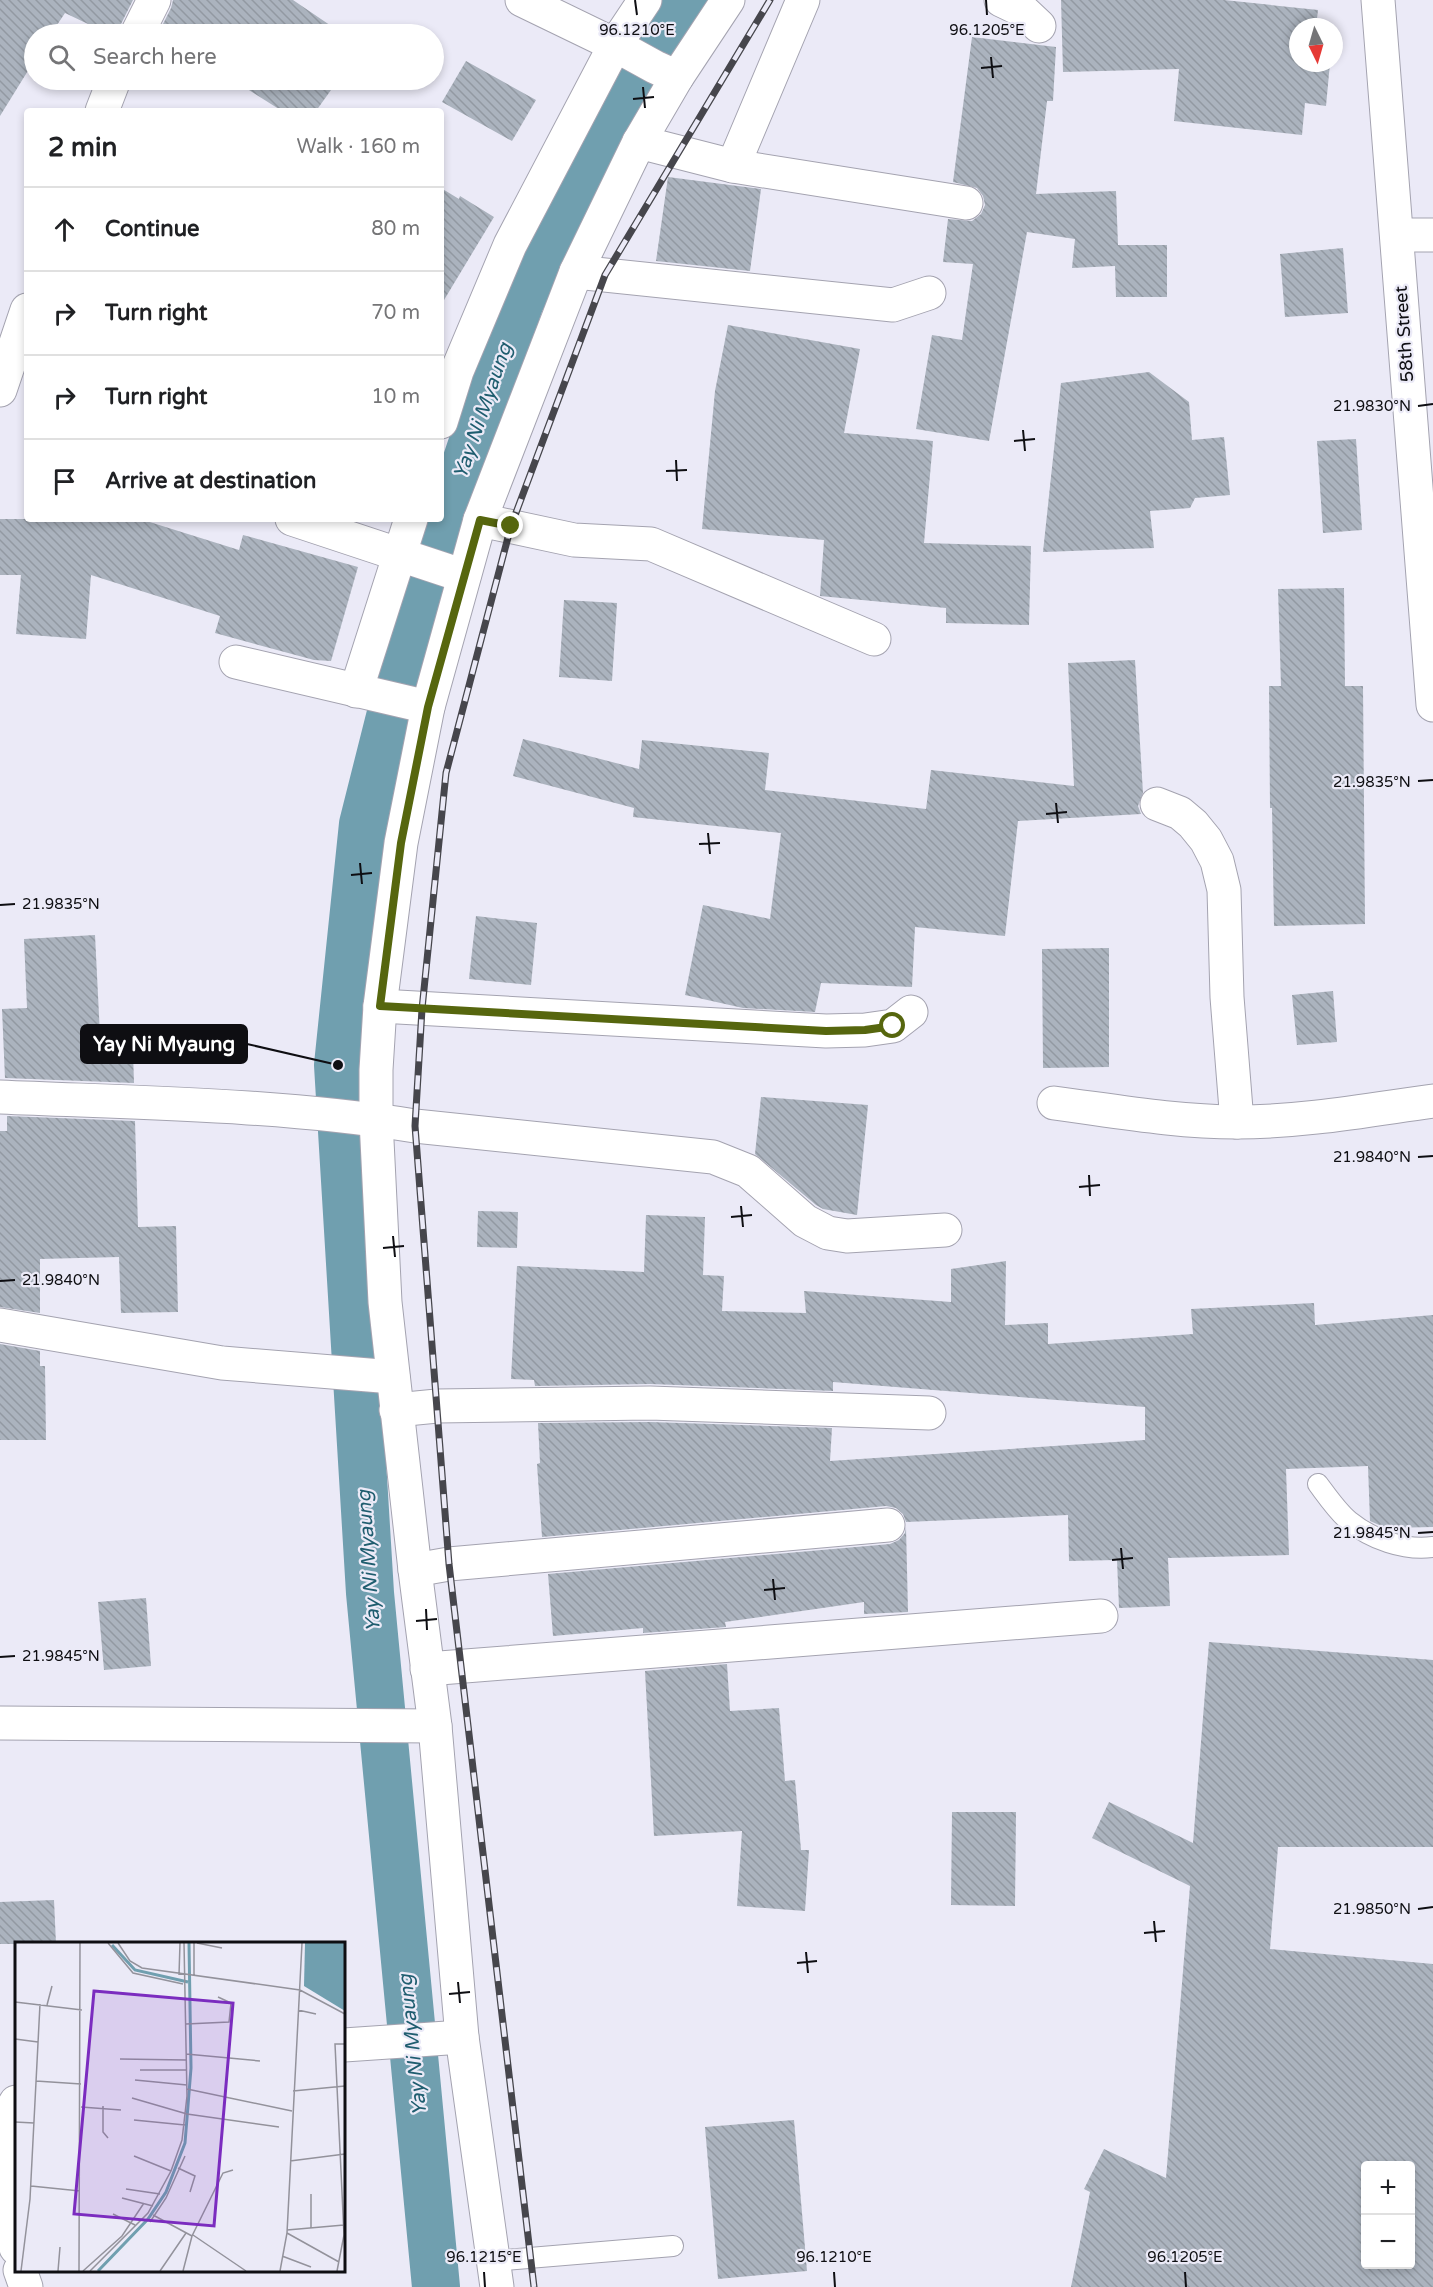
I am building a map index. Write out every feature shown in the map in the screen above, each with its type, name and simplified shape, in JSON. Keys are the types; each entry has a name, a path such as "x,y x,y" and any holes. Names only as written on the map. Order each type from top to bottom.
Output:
{"street":[{"path":"142,24 154,0"},
{"path":"522,0 645,61"},
{"path":"495,2274 462,2037 435,1726 385,1302 376,1120 380,1006 401,843 428,707 480,520 576,272 639,142 645,61 645,0"},
{"path":"444,412 457,371 510,245 645,61 728,0"},
{"path":"733,166 803,0"},
{"path":"1001,0 1022,10 1039,26"},
{"name":"58th Street","path":"1378,0 1433,705"},
{"path":"103,108 110,90"},
{"path":"639,142 733,166 966,203"},
{"path":"1397,235 1433,236"},
{"path":"576,272 893,305 929,293"},
{"path":"0,390 24,319"},
{"path":"480,520 574,540 651,544 874,639"},
{"path":"301,522 464,576"},
{"path":"356,691 410,522"},
{"path":"236,662 428,707"},
{"path":"1157,804 1180,813 1193,824 1206,840 1217,861 1224,890 1227,997 1237,1122"},
{"path":"380,1006 826,1031 865,1030 893,1026 911,1012"},
{"path":"0,1097 252,1109 376,1120 713,1157 748,1172 805,1221 828,1233 847,1236 945,1230"},
{"path":"1054,1103 1165,1118 1237,1122 1309,1119 1433,1101"},
{"path":"0,1325 222,1363 393,1377"},
{"path":"396,1410 437,1406 650,1402 929,1413"},
{"path":"415,1570 449,1564 888,1525"},
{"path":"427,1669 1101,1616"},
{"path":"0,1723 435,1726"},
{"path":"345,2044 462,2037"},
{"path":"15,2104 3,2123 1,2140 15,2241"},
{"path":"20,2272 26,2287"}],"lane":[{"path":"1317,1484 1348,1520 1380,1540 1418,1550 1433,1548"},
{"path":"495,2274 673,2246"}],"building":[{"path":"0,0 133,0 121,24 88,24 65,13 58,24 24,24 24,77 0,116"},
{"path":"173,0 293,0 328,24 163,24"},
{"path":"1061,0 1224,0 1318,10 1317,18 1289,18 1289,72 1329,72 1326,106 1305,103 1302,135 1174,121 1179,69 1063,72"},
{"path":"972,37 1056,47 1053,101 1047,101 1036,194 1116,191 1118,245 1167,245 1167,297 1116,297 1115,266 1072,268 1075,239 1027,232 989,441 916,429 932,335 962,340 973,264 943,262 948,219 972,221 981,214 985,205 983,196 977,188 953,182"},
{"path":"466,61 536,100 512,141 442,102"},
{"path":"249,90 331,90 318,108 277,108"},
{"path":"668,177 761,189 750,271 656,261"},
{"path":"444,190 459,199 460,196 494,217 444,300"},
{"path":"1343,248 1348,313 1285,317 1280,254"},
{"path":"728,325 860,349 844,433 933,441 924,543 1031,546 1029,625 946,623 946,608 820,596 824,540 702,529 715,391"},
{"path":"1149,372 1189,402 1192,440 1224,437 1230,495 1195,498 1190,508 1150,511 1154,548 1043,552 1061,383"},
{"path":"1356,439 1362,530 1323,533 1317,441"},
{"path":"0,519 24,519 24,522 150,522 239,550 243,535 358,567 331,661 314,660 215,633 220,616 91,575 86,639 16,634 21,575 0,575"},
{"path":"1344,588 1345,686 1363,686 1365,924 1274,926 1269,686 1281,686 1278,589"},
{"path":"564,600 617,603 612,681 559,677"},
{"path":"1135,660 1143,793 1138,806 1141,814 1018,821 1005,936 915,927 912,987 821,983 815,1012 743,1008 685,995 703,905 770,919 781,833 633,817 634,808 513,776 523,739 639,769 642,740 769,753 765,790 926,809 931,770 1074,786 1068,663"},
{"path":"476,916 537,923 531,985 469,979"},
{"path":"95,935 101,1055 133,1052 134,1083 5,1078 2,1009 27,1008 24,939"},
{"path":"1109,948 1109,1067 1043,1068 1042,949"},
{"path":"1333,991 1337,1042 1297,1045 1292,995"},
{"path":"761,1097 868,1105 857,1215 823,1209 816,1205 755,1154"},
{"path":"7,1116 135,1121 138,1227 176,1226 178,1312 121,1313 119,1257 40,1259 40,1313 0,1307 0,1131 7,1131"},
{"path":"478,1211 518,1212 517,1248 477,1247"},
{"path":"646,1215 705,1217 703,1275 724,1276 722,1311 806,1313 804,1291 951,1302 951,1269 1006,1261 1005,1325 1048,1323 1048,1344 1193,1334 1191,1309 1314,1303 1315,1325 1433,1315 1433,1527 1386,1528 1370,1521 1368,1466 1286,1469 1289,1555 1168,1558 1170,1606 1119,1608 1117,1560 1069,1561 1068,1515 906,1522 903,1514 896,1508 886,1506 542,1537 537,1464 540,1463 538,1423 650,1422 832,1428 830,1461 1145,1440 1145,1407 833,1382 833,1391 650,1384 535,1386 534,1380 511,1379 517,1266 644,1272"},
{"path":"0,1344 40,1351 40,1366 45,1366 46,1440 0,1440"},
{"path":"906,1527 908,1612 864,1614 864,1602 725,1622 726,1627 643,1633 643,1628 553,1636 548,1574 890,1544 899,1540 905,1533"},
{"path":"146,1598 151,1666 104,1670 98,1602"},
{"path":"1209,1642 1433,1660 1433,1847 1278,1847 1270,1949 1433,1964 1433,2287 1071,2287 1090,2192 1084,2189 1104,2149 1166,2178 1190,1886 1092,1838 1109,1802 1193,1843"},
{"path":"727,1664 730,1711 779,1708 785,1781 795,1780 801,1850 809,1850 805,1911 737,1906 742,1831 654,1836 645,1671"},
{"path":"952,1812 1016,1812 1015,1906 951,1905"},
{"path":"54,1900 56,1942 0,1944 0,1902"},
{"path":"794,2120 807,2271 718,2279 705,2127"}],"waterway":[{"name":"Yay Ni Myaung","path":"436,2287 370,1593 338,1065 363,824 419,602 520,302 686,0"}],"railway":[{"path":"534,2287 449,1564 415,1126 422,1009 446,773 511,526 605,275 770,0"}],"place":[{"name":"Yay Ni Myaung","path":"338,1065"}],"route":[{"path":"511,526 480,520 428,707 401,843 380,1006 826,1031 865,1030 893,1026"}]}
